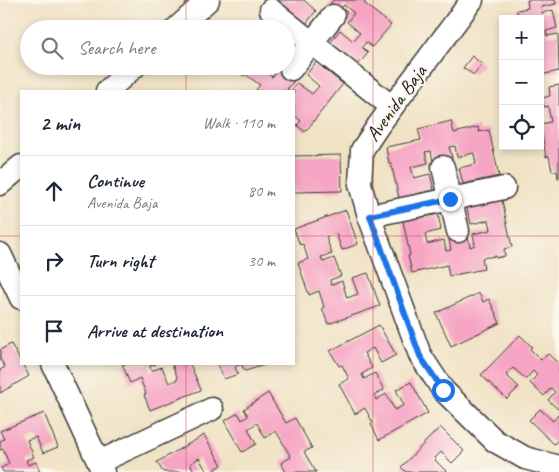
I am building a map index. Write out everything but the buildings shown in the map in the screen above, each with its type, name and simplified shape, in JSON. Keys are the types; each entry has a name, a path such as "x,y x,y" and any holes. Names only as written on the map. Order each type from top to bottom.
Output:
{"street":[{"path":"186,20 208,0"},
{"name":"Avenida Baja","path":"472,0 362,150 360,184 420,356 443,390 495,441 525,458 553,468"},
{"path":"271,10 283,20"},
{"path":"295,64 333,16"},
{"path":"295,29 392,107"},
{"path":"108,90 125,75"},
{"path":"0,184 20,167"},
{"path":"443,167 458,231"},
{"path":"370,216 504,188"},
{"path":"0,254 20,296"},
{"path":"52,365 101,467 212,409"}],"route":[{"path":"443,390 420,356 370,216 450,199"}]}
